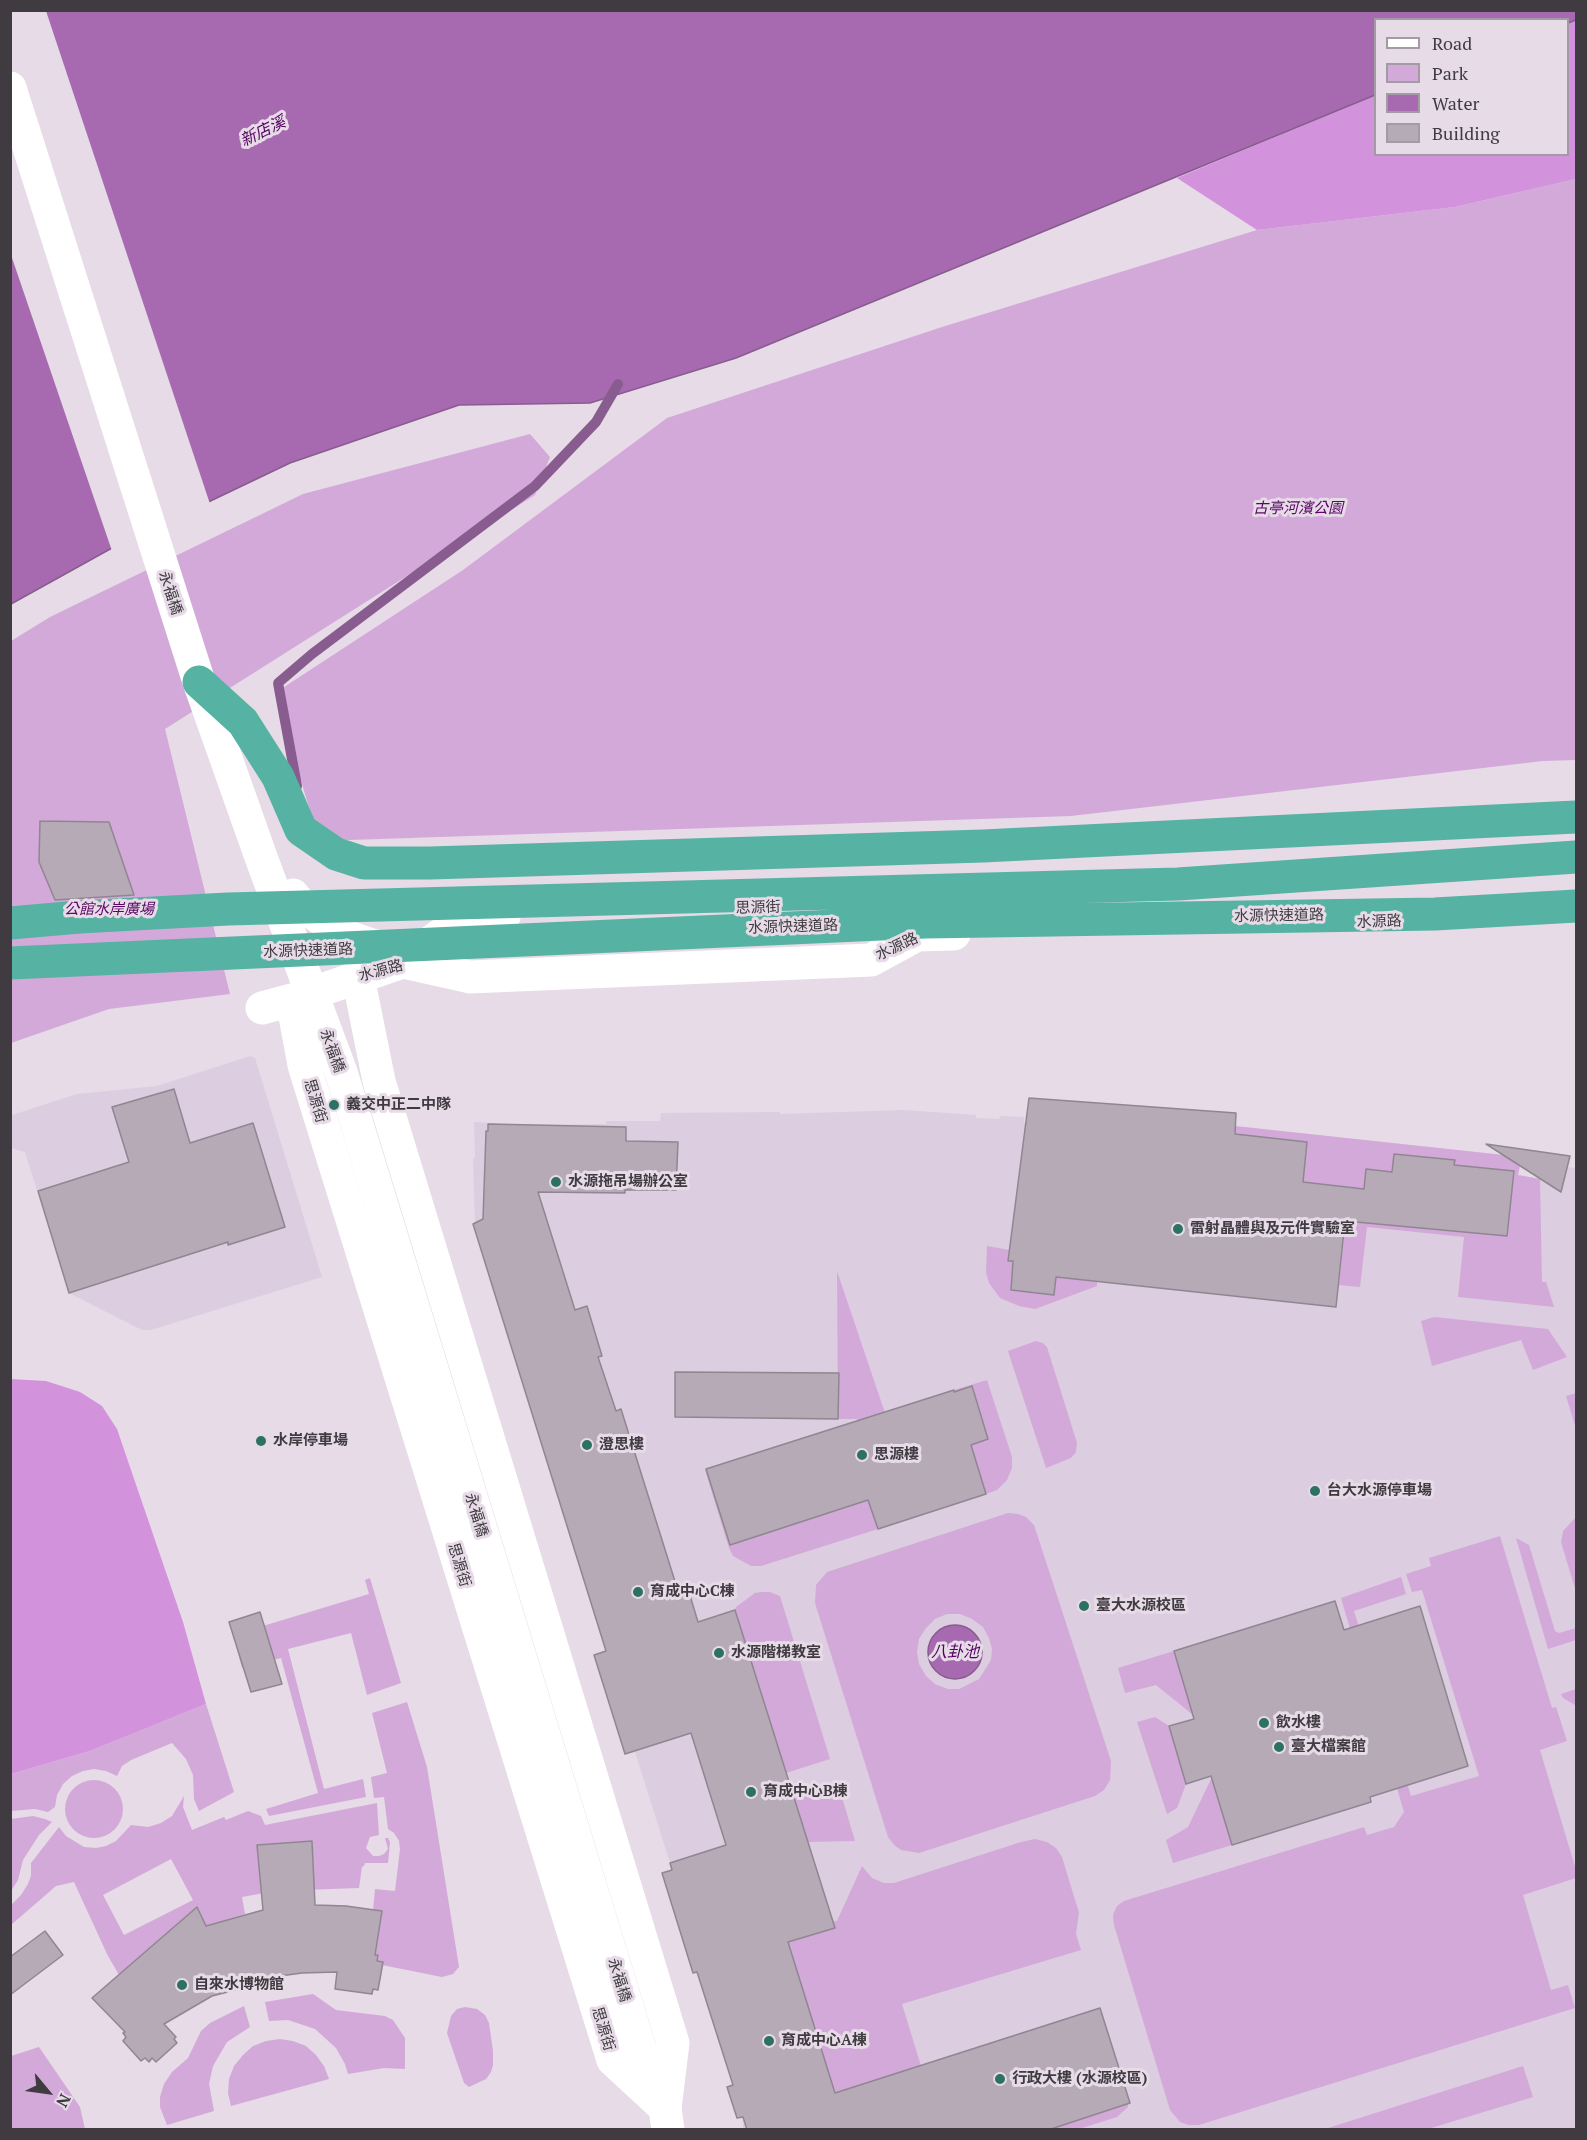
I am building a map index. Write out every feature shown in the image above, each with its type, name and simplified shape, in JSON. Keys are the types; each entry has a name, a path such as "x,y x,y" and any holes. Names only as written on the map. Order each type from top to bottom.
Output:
{"highway":[{"path":"199,682 243,722 278,777 301,830 336,854 364,862 430,863 971,846 1576,817"},
{"path":"10,923 228,909 1178,884 1576,857"},
{"name":"水源快速道路","path":"10,963 891,923 1435,914 1576,906"}],"street":[{"name":"永福橋","path":"10,88 199,682 340,1072 642,2055 666,2119"},
{"path":"262,860 301,905 346,936 395,953 830,938 870,926 917,935"},
{"name":"思源街","path":"403,962 462,919 830,906 870,926"},
{"name":"水源路","path":"277,1004 403,962 470,977 871,960 917,935 1576,916"},
{"path":"358,977 379,1081 674,2043 666,2119"},
{"name":"思源街","path":"277,1004 304,1065 613,2060 666,2119"}],"shaded area":[{"path":"1576,20 1576,179 1455,207 1257,230 1177,178 1374,95 1374,156 1569,156 1569,23"},
{"path":"250,1056 255,1058 322,1277 151,1330 142,1330 69,1293 25,1152 11,1148 10,1118 12,1115 77,1094 157,1086"},
{"name":"臺大水源校區","path":"904,1110 976,1115 976,1118 1024,1117 1024,1123 1103,1131 1234,1134 1235,1126 1522,1157 1518,1175 1540,1179 1554,1187 1567,1167 1576,1168 1576,2129 743,2129 743,2117 737,2118 727,2087 733,2085 701,1984 703,1984 662,1873 672,1869 635,1752 625,1754 594,1655 606,1652 605,1648 572,1543 574,1542 570,1536 473,1224 475,1223 474,1122 528,1125 606,1124 606,1121 660,1121 661,1113 780,1112 780,1114"},
{"path":"10,1379 46,1381 80,1392 102,1406 117,1429 183,1622 206,1704 90,1751 11,1774"}],"green space":[{"name":"古亭河濱公園","path":"1576,179 1576,760 1543,761 1071,816 319,841 275,693 463,570 667,418 942,327 1257,230 1455,207"},
{"name":"公館水岸廣場","path":"530,434 550,457 535,495 165,729 230,994 109,1009 11,1043 11,641 50,617 303,494"},
{"path":"1235,1126 1522,1157 1518,1175 1540,1179 1542,1282 1546,1282 1554,1307 1458,1297 1464,1237 1367,1227 1360,1287 1339,1285 1349,1187 1303,1182 1307,1142 1235,1134"},
{"path":"987,1246 1010,1250 1097,1282 1097,1286 1035,1309 1019,1306 1000,1298 989,1283 986,1272"},
{"path":"837,1271 885,1413 858,1421 857,1419 838,1419"},
{"path":"1434,1317 1548,1329 1567,1357 1533,1370 1521,1340 1432,1366 1421,1321"},
{"path":"1036,1341 1047,1347 1077,1443 1076,1452 1071,1458 1046,1468 1008,1351"},
{"path":"987,1380 1012,1457 1012,1468 1007,1480 997,1490 986,1494 971,1445 988,1439 972,1387 954,1392 954,1390"},
{"path":"1576,1393 1576,1429 1566,1396"},
{"path":"706,1469 730,1545 868,1500 878,1529 761,1566 751,1566 733,1556 729,1548"},
{"path":"1008,1513 1026,1517 1034,1525 1111,1761 1110,1780 1104,1790 1095,1796 919,1853 901,1850 894,1845 888,1837 815,1603 816,1585 827,1572","holes":["947,1614 960,1614 983,1627 992,1649 991,1660 979,1679 959,1689 948,1689 935,1684 926,1676 919,1664 917,1652 919,1639 935,1619"]},
{"path":"1576,1517 1576,1592 1561,1542 1563,1531"},
{"path":"1500,1536 1552,1708 1556,1707 1567,1741 1540,1750 1576,1870 1576,1878 1523,1895 1551,1990 1568,1985 1575,2008 1199,2125 1180,2122 1170,2110 1114,1925 1113,1915 1117,1906 1124,1901 1364,1827 1367,1835 1394,1827 1404,1812 1341,1598 1401,1577 1406,1594 1354,1611 1411,1796 1479,1776 1422,1590 1412,1592 1406,1574 1431,1566 1429,1558"},
{"path":"1516,1538 1529,1545 1555,1631 1559,1633 1576,1628 1576,1640 1548,1649"},
{"path":"370,1578 401,1683 367,1695 351,1633 288,1649 324,1789 363,1779 366,1797 269,1816 266,1809 318,1793 281,1658 242,1668 233,1635 369,1594 365,1580"},
{"path":"770,1592 780,1596 830,1759 786,1773 735,1610 755,1593"},
{"path":"1174,1651 1193,1715 1156,1685 1125,1693 1118,1668"},
{"path":"1576,1689 1576,1708 1561,1694"},
{"path":"407,1702 427,1767 459,1967 453,1974 442,1977 382,1965 377,1961 378,1956 375,1955 382,1911 373,1910 375,1889 395,1891 400,1849 399,1841 388,1829 384,1797 374,1798 371,1777 387,1773 372,1713"},
{"path":"206,1704 234,1792 199,1811 194,1799 193,1775 186,1759 172,1743 131,1760 122,1766 117,1776 94,1769 72,1776 63,1784 57,1795 55,1807 48,1812 35,1809 11,1811 11,1774 90,1751"},
{"path":"1155,1717 1169,1726 1186,1784 1177,1808 1167,1814 1137,1722"},
{"path":"1212,1777 1232,1845 1173,1863 1166,1840 1188,1827"},
{"path":"94,1780 105,1782 118,1793 123,1809 121,1820 110,1833 94,1838 83,1836 70,1825 65,1809 67,1798 78,1785"},
{"path":"838,1784 855,1841 808,1842 794,1798"},
{"path":"184,1796 183,1807 192,1830 224,1817 226,1820 248,1811 261,1816 265,1825 377,1803 379,1835 370,1837 366,1848 373,1856 384,1854 388,1849 385,1838 388,1838 390,1842 388,1863 365,1863 362,1867 359,1888 275,1891 242,1897 245,1914 200,1928 136,1963 119,1975 74,1882 56,1886 11,1925 11,1905 28,1884 31,1876 31,1863 59,1827 66,1836 84,1847 96,1848 116,1841 131,1825 148,1827 172,1816","holes":["312,1841 313,1862 260,1866 257,1845","171,1859 193,1900 124,1935 103,1895"]},
{"path":"33,1816 52,1822 39,1835 23,1860 18,1880 11,1891 11,1819"},
{"path":"1035,1839 1047,1842 1056,1848 1062,1857 1079,1913 1076,1934 1081,1950 902,2004 921,2066 835,2093 743,1957 834,1928 833,1921 837,1921 862,1866 872,1878 884,1883 894,1883"},
{"path":"313,1994 336,2010 385,2016 393,2020 405,2038 405,2069 384,2068 348,2074 336,2048 315,2029 288,2020 269,2021 265,2002"},
{"path":"244,2006 250,2027 227,2042 213,2066 209,2084 214,2111 167,2125 160,2107 164,2084 172,2072 188,2058 201,2031 210,2023"},
{"path":"465,2007 477,2009 485,2015 489,2023 493,2051 491,2072 486,2079 469,2087 464,2083 447,2033 451,2016 457,2009"},
{"path":"280,2039 306,2046 324,2066 329,2079 231,2106 228,2093 229,2079 234,2066 253,2046"},
{"path":"39,2047 80,2107 85,2129 11,2129 11,2056"},
{"path":"1523,2066 1533,2097 1428,2129 1325,2129"},
{"path":"1128,2104 1128,2107 1117,2117 1079,2129 1048,2130"}],"water":[{"name":"新店溪","path":"11,11 1576,11 1576,20 1569,23 1569,18 1374,18 1374,95 736,358 590,403 459,405 290,463 112,548 11,604"},
{"name":"八卦池","path":"955,1625 965,1627 974,1633 980,1642 982,1652 980,1662 974,1671 965,1677 955,1679 945,1677 936,1671 930,1662 928,1652 930,1642 936,1633 945,1627"}],"pier":[{"path":"11,11 46,11 210,504 112,551 10,252"}],"building":[{"path":"40,821 109,822 134,895 55,900 39,862"},
{"path":"174,1089 190,1143 253,1123 285,1227 228,1245 228,1242 69,1293 38,1191 129,1162 112,1107"},
{"name":"雷射晶體與及元件實驗室","path":"1029,1098 1236,1113 1235,1134 1307,1142 1303,1182 1364,1189 1366,1169 1392,1172 1394,1154 1455,1160 1454,1165 1514,1171 1507,1236 1345,1221 1336,1307 1056,1277 1054,1295 1011,1290 1013,1261 1008,1261"},
{"path":"488,1124 626,1127 626,1141 678,1142 676,1190 625,1190 625,1193 538,1192 575,1310 587,1306 602,1356 598,1357 616,1411 621,1409 678,1591 688,1589 698,1622 735,1610 835,1928 788,1942 835,2093 1100,2008 1130,2103 1048,2130 747,2130 743,2117 737,2118 727,2087 733,2085 697,1972 693,1973 662,1873 672,1870 670,1863 726,1845 691,1733 625,1754 594,1655 606,1651 473,1224 483,1219"},
{"path":"1486,1144 1570,1156 1561,1192"},
{"path":"675,1372 839,1373 838,1419 675,1417"},
{"name":"思源樓","path":"972,1386 988,1439 971,1445 986,1494 878,1529 868,1500 730,1545 706,1469"},
{"name":"飲水樓","path":"1335,1601 1344,1630 1420,1606 1468,1766 1370,1797 1371,1802 1232,1845 1211,1776 1186,1784 1169,1726 1194,1719 1174,1651"},
{"path":"260,1612 282,1684 251,1692 229,1622"},
{"name":"自來水博物館","path":"312,1841 315,1905 382,1911 375,1955 378,1955 377,1961 383,1962 378,1990 373,1989 372,1994 335,1989 337,1972 302,1973 258,1979 259,1984 212,1996 164,2024 176,2037 174,2039 177,2043 156,2062 152,2058 149,2062 145,2058 141,2061 123,2041 126,2037 123,2033 125,2032 92,1998 197,1907 206,1926 263,1910 257,1845"},
{"path":"45,1931 63,1955 10,1995 10,1957"}],"waterway":[{"path":"297,786 278,683 312,654 535,486 596,422 618,384"}],"place":[{"name":"義交中正二中隊","path":"334,1105"},
{"name":"水源拖吊場辦公室","path":"556,1182"},
{"name":"雷射晶體與及元件實驗室","path":"1178,1229"},
{"name":"水岸停車場","path":"261,1441"},
{"name":"澄思樓","path":"587,1445"},
{"name":"思源樓","path":"862,1455"},
{"name":"台大水源停車場","path":"1315,1491"},
{"name":"育成中心C棟","path":"638,1592"},
{"name":"臺大水源校區","path":"1084,1606"},
{"name":"水源階梯教室","path":"719,1653"},
{"name":"飲水樓","path":"1264,1723"},
{"name":"臺大檔案館","path":"1279,1747"},
{"name":"育成中心B棟","path":"751,1792"},
{"name":"自來水博物館","path":"182,1985"},
{"name":"育成中心A棟","path":"769,2041"},
{"name":"行政大樓 (水源校區)","path":"1000,2079"}]}
